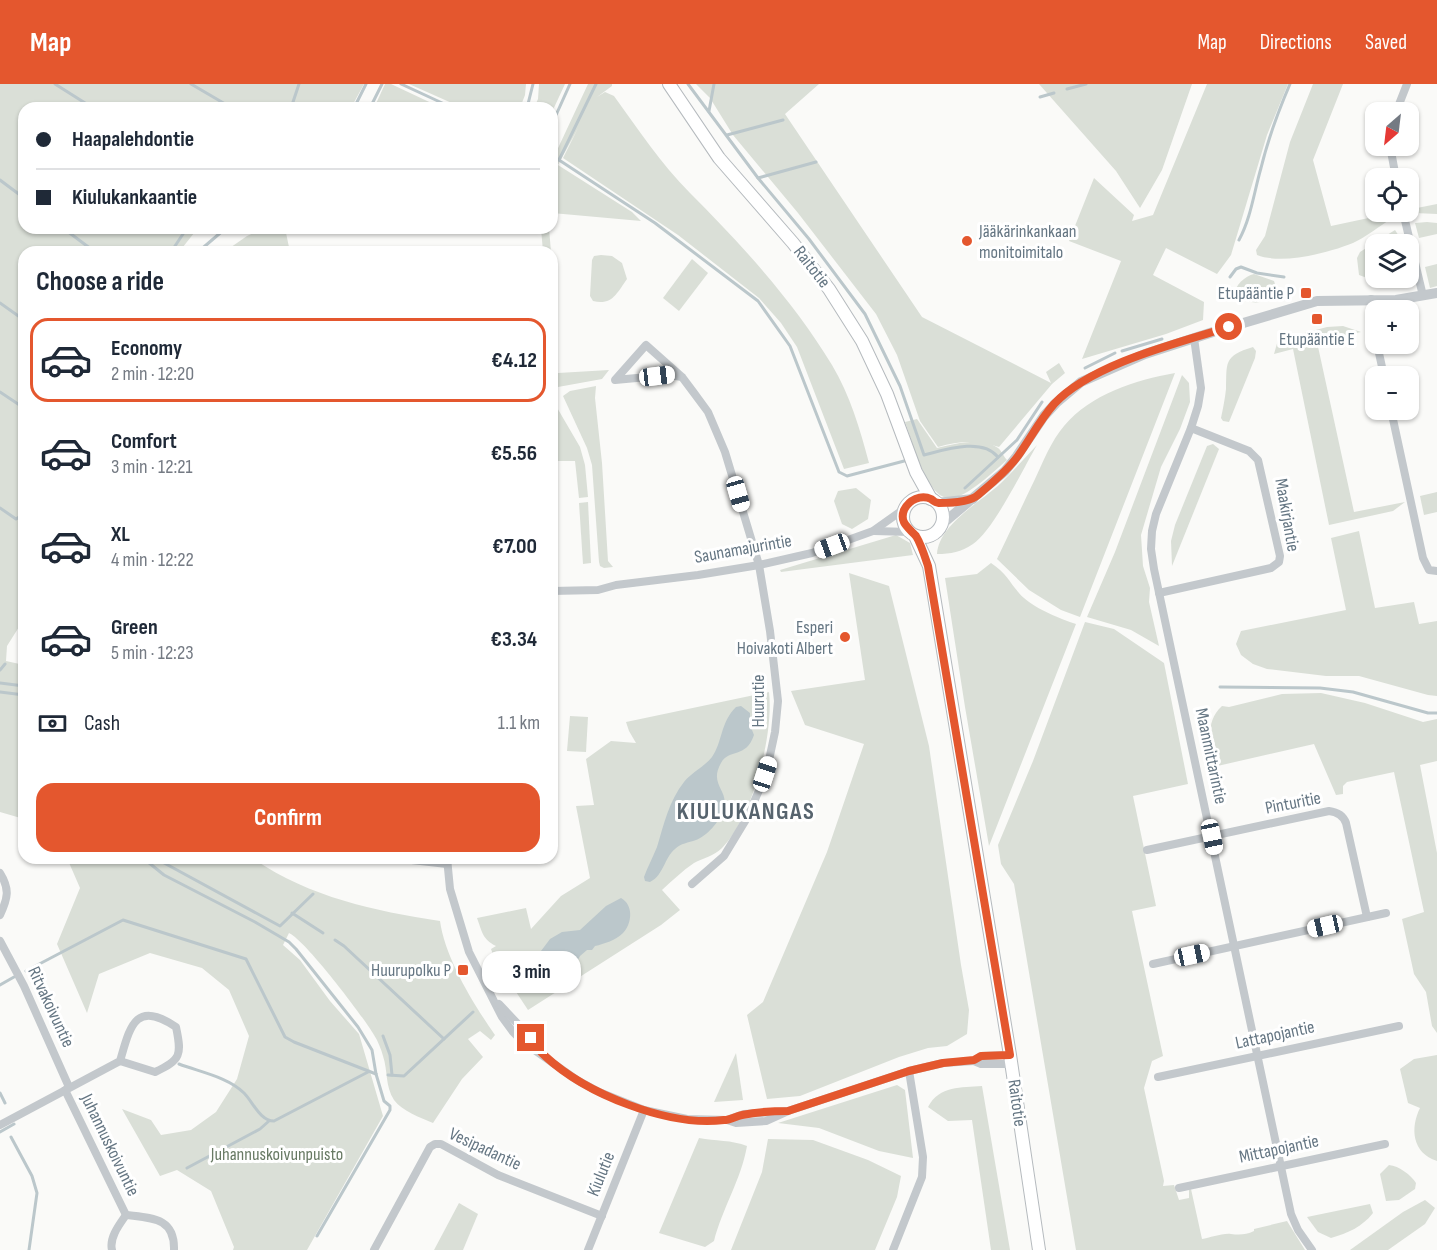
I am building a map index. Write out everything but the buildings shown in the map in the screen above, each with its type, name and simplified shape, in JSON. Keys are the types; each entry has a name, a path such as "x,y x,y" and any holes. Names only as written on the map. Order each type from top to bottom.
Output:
{"main road":[{"name":"Raitotie","path":"669,84 719,158 794,243 829,289 862,342 888,394 916,472 934,501"},
{"name":"Raitotie","path":"916,472 903,522 913,534 928,566 1011,1060 1039,1250"},
{"path":"909,505 919,498 934,501 942,513 937,530 921,537 913,534"},
{"name":"Raitotie","path":"928,566 937,530"}],"street":[{"path":"1400,102 1407,84"},
{"path":"1405,222 1423,296"},
{"path":"937,530 1005,471 1044,416 1056,402 1081,382 1128,361 1194,338 1317,301 1396,300 1437,293"},
{"name":"Maanmittarintie","path":"1194,338 1201,388 1198,406 1156,514 1151,549 1293,1222 1312,1250"},
{"name":"Huurutie","path":"682,377 669,375 615,380 646,345 682,377 708,412 725,452 759,565 778,701 775,732 760,788 747,818 724,856 692,885"},
{"path":"1394,420 1423,558 1429,570 1437,571"},
{"name":"Maakirjantie","path":"1159,593 1271,568 1279,562 1278,545 1258,460 1249,451 1191,428"},
{"path":"934,501 973,499"},
{"name":"Saunamajurintie","path":"558,591 598,590 616,585 759,565 812,553 873,531 909,505"},
{"name":"Saunamajurintie","path":"873,531 913,534"},
{"name":"Pinturitie","path":"1147,850 1329,811 1336,812 1346,823 1367,917"},
{"path":"447,864 450,890 469,952 502,1017 513,1032 577,1080 644,1110 687,1119 746,1123 766,1121 788,1111 909,1071 943,1063 974,1060 981,1064 1011,1060"},
{"path":"0,873 7,885 5,903 0,915"},
{"path":"1153,964 1386,913"},
{"name":"Ritvakoivuntie","path":"0,941 24,986 67,1089"},
{"path":"0,1125 120,1061 155,1072 173,1064 180,1049 176,1027 160,1017 140,1017 130,1026 120,1061"},
{"name":"Lattapojantie","path":"1158,1077 1399,1026"},
{"path":"893,1250 922,1178 923,1157 909,1071"},
{"name":"Juhannuskoivuntie","path":"67,1089 126,1215"},
{"name":"Kiulutie","path":"588,1250 644,1110"},
{"name":"Vesipadantie","path":"374,1250 430,1147 435,1144 441,1144 498,1174 602,1216"},
{"name":"Mittapojantie","path":"1179,1188 1385,1144"},
{"name":"Juhannuskoivuntie","path":"112,1250 111,1245 116,1230 126,1215"},
{"name":"Juhannuskoivuntie","path":"126,1215 157,1218 171,1231 175,1242 174,1250"}],"green space":[{"path":"0,84 364,84 354,102 18,102 18,234 193,234 184,246 18,246 18,629 7,646 6,661 18,664 18,817 0,812"},
{"path":"385,84 391,84 429,102 377,102"},
{"path":"409,84 526,84 522,102 450,102"},
{"path":"539,84 565,84 557,102 537,102"},
{"path":"588,84 612,84 597,97 605,92 614,96 669,170 748,254 817,342 844,388 869,463 844,469 797,347 781,323 759,298 678,235 563,158 578,128 558,165 558,148"},
{"path":"696,84 819,84 785,114 922,317 1051,383 1046,372 1059,363 1065,373 1052,384 999,447 968,442 938,447 920,421 897,355 876,314 798,213 733,135 710,98"},
{"path":"1039,84 1192,84 1162,170 1140,208 1116,171"},
{"path":"1207,84 1288,84 1267,135 1231,255 1217,274 1166,248 1153,275 1204,302 1203,320 1166,334 1082,359 1121,261 1069,241 1094,178 1134,215 1132,221 1153,215"},
{"path":"1313,84 1343,84 1313,160 1331,226 1365,219 1365,222 1386,222 1369,234 1365,234 1365,237 1358,241 1331,250 1279,259 1257,255 1256,250 1265,236 1290,142"},
{"path":"558,165 632,212 641,221 558,214"},
{"path":"1437,204 1437,214 1419,213 1419,208"},
{"path":"1415,223 1437,223 1437,234 1419,238"},
{"path":"286,234 289,246 233,246 247,236"},
{"path":"542,234 550,234 550,246 542,246"},
{"path":"1365,249 1365,277 1359,275 1357,258"},
{"path":"594,256 612,256 622,263 627,279 617,293 605,302 593,301 590,296 592,260"},
{"path":"692,259 708,273 679,311 663,298"},
{"path":"1437,264 1437,286 1430,288 1425,267"},
{"path":"1254,274 1274,281 1277,291 1267,299 1257,302 1246,301 1234,295 1241,282"},
{"path":"1343,326 1361,332 1317,342 1354,512 1405,502 1393,511 1329,525 1293,349 1274,354 1278,340 1327,327"},
{"path":"1253,347 1256,351 1255,358 1229,422 1223,421 1221,418 1229,362 1236,354"},
{"path":"609,370 602,379 558,387 558,373"},
{"path":"1175,373 1080,617 1061,610 1029,590 997,559 1044,459 1064,426 1087,405 1129,384"},
{"path":"1182,375 1189,383 1190,402 1180,429 1161,467 1141,535 1143,566 1150,588 1149,602 1159,646 1131,630 1087,617 1115,552"},
{"path":"596,386 595,398 602,463 608,561 613,567 604,568 599,562 592,465 587,448 563,396 570,391"},
{"path":"558,409 580,447 585,465 588,497 579,498 575,461 558,461"},
{"path":"917,419 937,448 968,442 984,442 998,448 1007,460 971,490 955,497 948,498 940,495 933,488 921,466 905,422"},
{"path":"1213,444 1219,449 1172,566 1171,541 1175,525 1207,446"},
{"path":"1037,445 998,513 981,537 960,551 937,554 945,533 953,523 1001,483"},
{"path":"856,488 871,500 868,519 852,529 842,524 834,501 838,491"},
{"path":"1437,492 1437,512 1424,515 1420,496"},
{"path":"588,502 591,563 583,564 579,503"},
{"path":"1359,531 1375,608 1414,602 1419,624 1437,621 1437,696 1359,676 1326,676 1267,669 1253,664 1241,655 1236,644 1241,631 1346,610 1331,538"},
{"path":"896,535 910,543 913,555 781,572 780,570"},
{"path":"991,563 1029,602 1076,624 989,846 945,578 977,574"},
{"path":"849,573 889,586 929,746 969,1010 967,1034 947,1046 928,1048 899,1057 800,1096 767,1099 747,1015 763,1002 827,852 864,744 805,725 791,691 865,680"},
{"path":"1085,622 1114,629 1164,663 1188,784 1133,796 1156,906 1132,911 1163,1056 1152,1061 1144,1088 1164,1181 1163,1186 1174,1185 1179,1200 1189,1198 1191,1189 1202,1239 1224,1234 1245,1234 1254,1229 1287,1221 1305,1250 1076,1250 1014,884 1001,864 998,845 1033,761"},
{"path":"769,692 770,709 764,752 752,796 743,816 733,834 719,851 694,863 662,890 680,910 661,925 528,1010 495,960 491,949 496,946 485,937 477,918 526,908 531,929 561,896 590,878 576,806 594,805 586,759 611,741 636,743 626,722"},
{"path":"1321,693 1365,703 1423,722 1437,719 1437,761 1420,765 1437,853 1437,1033 1432,1026 1426,992 1414,974 1402,919 1424,912 1394,772 1347,782 1343,786 1343,794 1336,795 1314,744 1213,767 1211,727 1216,712 1222,706 1229,707 1282,694"},
{"path":"570,716 588,717 586,752 567,751"},
{"name":"Juhannuskoivunpuisto","path":"70,864 262,864 296,883 342,900 366,907 440,921 454,965 478,1010 495,1035 491,1040 480,1031 468,1039 483,1057 462,1079 433,1123 412,1114 397,1104 391,1095 385,1062 377,1040 368,1025 320,963 289,933 283,945 300,960 330,1001 359,1034 383,1116 307,1250 233,1250 234,1247 211,1191 177,1170 160,1176 122,1109 151,1120 161,1135 191,1130 216,1112 237,1079 249,1036 229,990 202,968 150,953 99,974 87,1013 57,944 80,888"},
{"path":"736,1053 743,1100 714,1102"},
{"path":"1437,1055 1437,1161 1422,1152 1415,1139 1415,1124 1420,1108 1408,1103 1400,1069 1414,1059"},
{"path":"897,1085 905,1090 913,1158 879,1151 819,1128 778,1123"},
{"path":"982,1086 1010,1250 991,1250 972,1120 948,1121 928,1107 945,1091"},
{"path":"699,1138 747,1146 714,1241 705,1247 659,1233"},
{"path":"768,1139 813,1140 868,1160 901,1176 897,1197 875,1250 731,1250 762,1172"},
{"path":"1389,1165 1404,1171 1416,1183 1415,1189 1399,1200 1386,1201 1380,1174"},
{"path":"1425,1200 1435,1208 1425,1224 1388,1250 1350,1250 1403,1212"},
{"path":"459,1203 478,1214 463,1250 434,1250"},
{"path":"1370,1204 1373,1213 1364,1222 1349,1232 1331,1238 1318,1232 1307,1217"}],"shaded area":[{"path":"741,706 750,713 750,725 754,735 747,747 724,758 721,763 717,777 725,804 721,815 716,824 704,835 675,849 655,879 650,882 645,881 644,877 674,797 687,778 712,757 727,719 736,707"},
{"path":"621,898 628,905 630,920 626,929 617,938 595,946 592,950 587,950 575,965 561,972 519,982 508,972 510,961 537,954 550,939 562,932 580,930 606,906"}],"waterway":[{"path":"55,84 84,102"},
{"path":"191,84 222,102"},
{"path":"293,102 299,84"},
{"path":"357,102 366,84"},
{"path":"373,102 382,84"},
{"path":"401,84 440,102"},
{"path":"528,102 533,84"},
{"path":"558,111 570,84"},
{"path":"559,160 596,84"},
{"path":"688,84 758,178"},
{"path":"709,111 714,84"},
{"path":"1067,89 1086,84"},
{"path":"1239,240 1249,214 1270,136 1290,84"},
{"path":"1040,97 1054,93"},
{"path":"727,135 783,120"},
{"path":"558,159 655,223 758,301 790,346 839,472 847,476 908,460"},
{"path":"816,162 758,178 809,239 865,314 900,386 924,455 952,448 973,446 991,451 998,457"},
{"path":"0,180 18,194"},
{"path":"71,234 87,246"},
{"path":"175,246 183,234"},
{"path":"205,246 219,234"},
{"path":"1230,277 1236,269 1241,267 1257,273 1284,277"},
{"path":"0,303 18,316"},
{"path":"1122,351 1162,339"},
{"path":"1085,368 1115,353"},
{"path":"0,392 18,404"},
{"path":"965,488 1017,440 1042,402"},
{"path":"0,508 16,519 18,518"},
{"path":"0,670 5,664"},
{"path":"0,683 18,685"},
{"path":"1220,687 1320,688 1353,692 1428,713 1437,713"},
{"path":"0,692 18,694"},
{"path":"150,864 164,875 289,942 358,1027 372,1050 384,1101 390,1106 390,1110 317,1236"},
{"path":"166,864 280,926 313,894"},
{"path":"292,913 323,933"},
{"path":"26,971 123,920 246,959 285,1037 376,1074"},
{"path":"335,940 444,1039"},
{"path":"0,985 14,977"},
{"path":"388,1075 404,1076 473,1012"},
{"path":"383,1036 390,1055 392,1075"},
{"path":"179,1064 237,1087 261,1115 274,1121 368,1072"},
{"path":"0,1093 5,1103"},
{"path":"187,1168 260,1129 269,1121"},
{"path":"0,1132 14,1124"},
{"path":"11,1137 32,1176 37,1193 29,1250"}],"place":[{"name":"Jääkärinkankaan monitoimitalo","path":"967,241"},
{"name":"Etupääntie P","path":"1306,293"},
{"name":"Etupääntie E","path":"1317,319"},
{"name":"Esperi Hoivakoti Albert","path":"845,637"},
{"name":"Huurupolku P","path":"463,970"}],"district":[{"name":"KIULUKANGAS","path":"746,811"}],"route":[{"path":"531,1038 543,1054 560,1069 599,1092 644,1110 687,1119 710,1120 727,1120 744,1114 788,1111 909,1071 943,1063 974,1060 981,1056 1010,1055 928,566 915,536 903,522 904,509 913,500 925,497 937,503 973,499 1005,471 1056,402 1081,382 1145,354 1229,327"}]}
